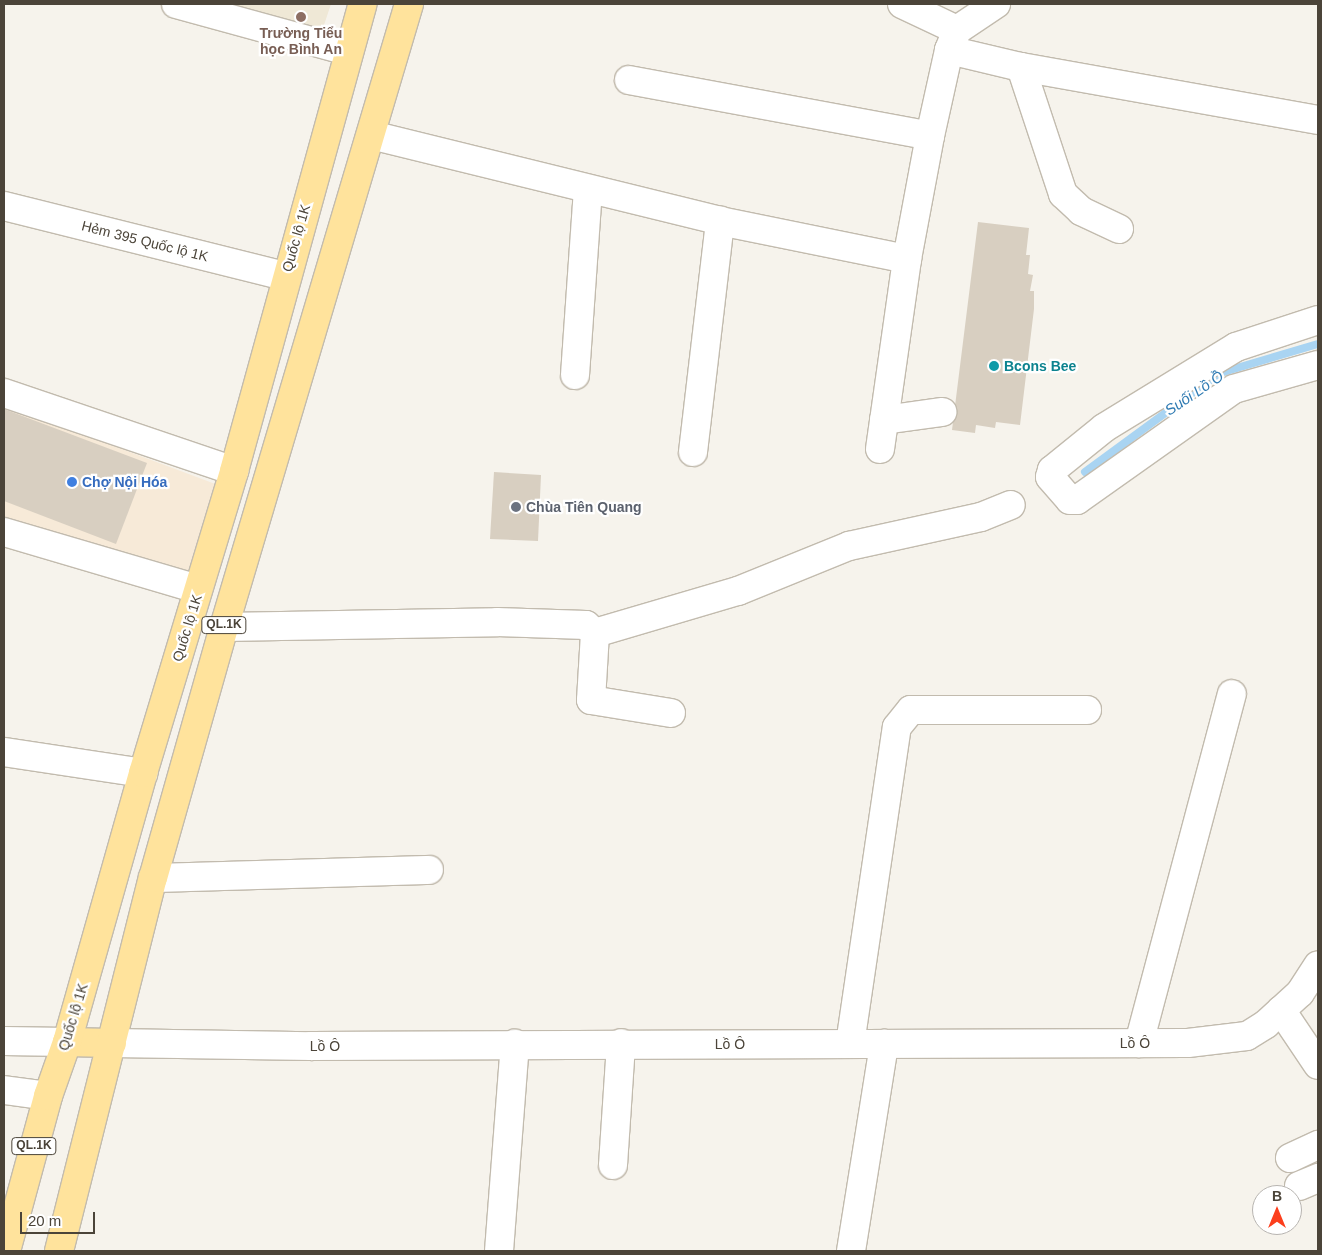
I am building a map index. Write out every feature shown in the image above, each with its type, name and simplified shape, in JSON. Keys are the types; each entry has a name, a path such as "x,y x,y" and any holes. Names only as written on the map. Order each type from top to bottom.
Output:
{"main road":[{"name":"Quốc lộ 1K","path":"6,1251 48,1096 67,1042 143,773 234,471 285,276 363,4"},
{"name":"QL.1K","path":"60,1251 153,878 224,627 410,4"},
{"path":"67,1042 112,1043"}],"street":[{"path":"176,4 348,51"},
{"path":"902,4 953,40 1021,67 1318,120"},
{"path":"880,450 907,259 930,136 953,40 996,4"},
{"path":"1021,67 1063,194 1080,211 1119,229"},
{"path":"629,80 930,136"},
{"path":"371,136 720,221 907,259"},
{"path":"575,375 588,189"},
{"name":"Hẻm 395 Quốc lộ 1K","path":"4,206 285,276"},
{"path":"692,452 720,221"},
{"path":"1318,320 1236,347 1104,428 1052,470 1050,477 1070,500 1077,500 1234,388 1318,365"},
{"path":"4,393 234,471"},
{"path":"884,420 942,412"},
{"path":"595,633 738,591 849,546 981,516 1011,505"},
{"path":"4,532 198,589"},
{"path":"224,627 497,622 586,625 595,633"},
{"path":"595,633 591,700 671,713"},
{"path":"1139,1043 1232,694"},
{"path":"850,1044 897,727 911,710 1087,710"},
{"path":"4,752 143,773"},
{"path":"153,878 429,870"},
{"name":"Lồ Ô","path":"112,1043 1188,1043 1247,1036 1300,993 1318,965"},
{"path":"1281,1010 1318,1065"},
{"path":"4,1041 67,1042"},
{"path":"613,1165 621,1043"},
{"path":"499,1251 515,1044"},
{"path":"851,1251 884,1044"},
{"path":"4,1090 48,1096"},
{"path":"1290,1158 1318,1146"}],"shaded area":[{"name":"Trường Tiểu học Bình An","path":"226,4 331,4 322,31"},
{"path":"4,405 218,485 188,579 4,528"}],"building":[{"name":"Bcons Bee","path":"978,222 1029,228 1026,255 1030,255 1028,274 1033,275 1030,291 1034,291 1034,309 1020,425 996,422 995,428 976,425 975,433 952,430"},
{"name":"Chợ Nội Hóa","path":"4,409 147,463 116,544 4,501"},
{"name":"Chùa Tiên Quang","path":"494,472 541,475 538,541 490,539"}],"waterway":[{"name":"Suối Lồ Ồ","path":"1085,472 1220,373 1318,344"}],"place":[{"name":"Trường Tiểu học Bình An","path":"301,17"},
{"name":"Bcons Bee","path":"994,366"},
{"name":"Chợ Nội Hóa","path":"72,482"},
{"name":"Chùa Tiên Quang","path":"516,507"}]}
